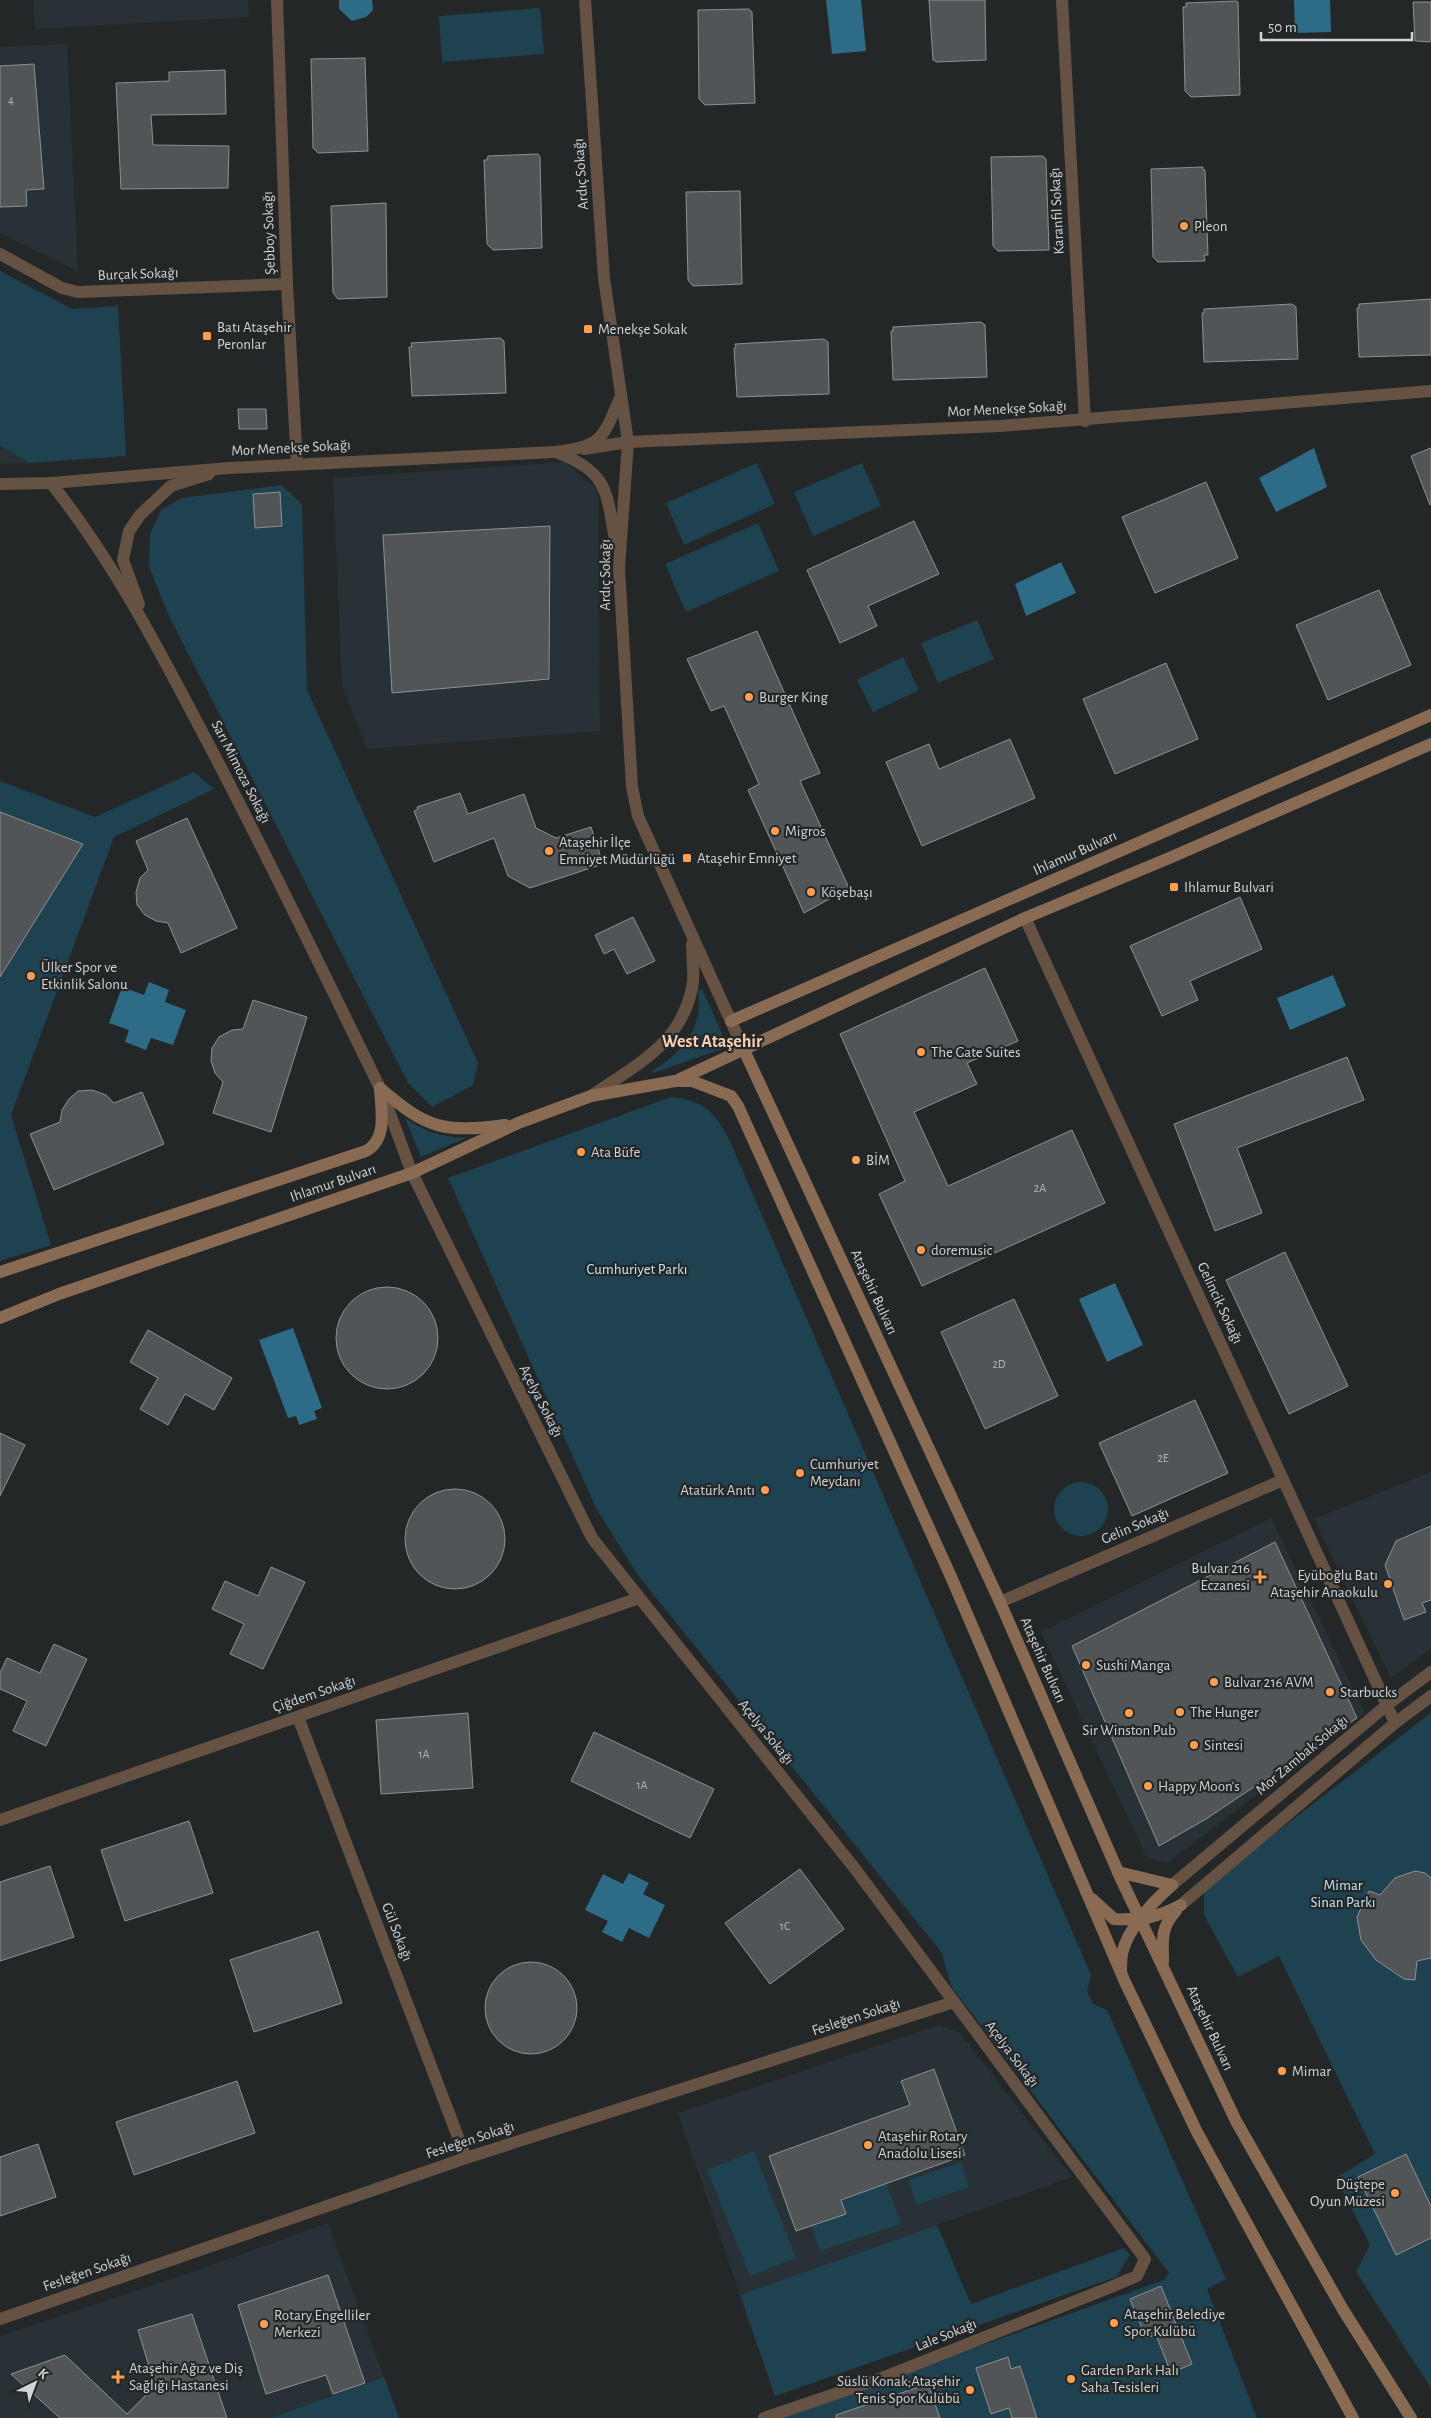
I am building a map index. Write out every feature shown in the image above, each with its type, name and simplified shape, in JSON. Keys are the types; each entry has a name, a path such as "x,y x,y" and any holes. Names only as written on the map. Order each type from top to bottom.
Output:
{"main road":[{"name":"Ihlamur Bulvarı","path":"732,1021 1431,715"},
{"path":"675,1081 1025,918 1167,859 1431,744"},
{"name":"Gelincik Sokağı","path":"1016,896 1025,918"},
{"name":"Ataşehir Bulvarı","path":"744,1050 1000,1602 1118,1872 1236,2121 1342,2308 1411,2418"},
{"path":"675,1081 692,1080 710,1086 731,1096 738,1106 952,1579 1090,1896 1120,1972 1196,2132 1338,2394 1353,2418"},
{"name":"Ihlamur Bulvarı","path":"0,1318 59,1294 412,1173 518,1123 591,1096 675,1081"},
{"path":"380,1088 402,1107 426,1122 448,1129 468,1130 518,1123"},
{"name":"Ihlamur Bulvarı","path":"0,1272 366,1151 373,1147 381,1130 380,1088"},
{"path":"1118,1872 1172,1885"},
{"path":"1120,1972 1123,1950 1152,1902 1172,1885"},
{"path":"1090,1896 1114,1919 1141,1920 1159,1917 1181,1905"},
{"path":"1164,1967 1163,1934 1166,1922 1181,1905"}],"street":[{"name":"Şebboy Sokağı","path":"277,0 286,284 297,464"},
{"name":"Ardıç Sokağı","path":"585,0 604,278 628,442 619,559 625,705 632,787 638,816 692,938 693,981 688,1003 675,1032 662,1046 591,1096"},
{"name":"Karanfil Sokağı","path":"1062,0 1085,421"},
{"name":"Burçak Sokağı","path":"0,254 62,288 78,292 286,284"},
{"name":"Mor Menekşe Sokağı","path":"0,484 51,483 297,464 555,452 628,442 1085,421 1431,391"},
{"path":"584,449 598,441 606,431 621,397"},
{"path":"555,452 589,468 604,488 619,559"},
{"path":"147,628 123,560 130,531 140,515 171,486 229,468"},
{"name":"Sarı Mimoza Sokağı","path":"51,483 90,535 147,628 222,770 380,1088 412,1173"},
{"name":"Gelincik Sokağı","path":"1025,918 1396,1723"},
{"name":"Ataşehir Bulvarı","path":"692,938 744,1050"},
{"name":"Açelya Sokağı","path":"412,1173 592,1538 856,1870 1145,2259 1137,2276"},
{"name":"Gelin Sokağı","path":"1000,1602 1283,1480"},
{"name":"Çiğdem Sokağı","path":"0,1820 639,1598"},
{"name":"Mor Zambak Sokağı","path":"1172,1885 1387,1705 1431,1672"},
{"path":"1181,1905 1396,1723 1431,1696"},
{"name":"Gül Sokağı","path":"298,1717 466,2158"},
{"name":"Fesleğen Sokağı","path":"0,2319 466,2158 954,2002"},
{"name":"Lale Sokağı","path":"764,2418 879,2379 1137,2276"}],"shaded area":[{"path":"33,0 248,0 249,17 35,29"},
{"path":"339,0 372,0 373,10 366,17 352,21 339,9"},
{"path":"826,0 861,0 866,51 832,54"},
{"path":"1294,0 1330,0 1331,32 1295,33"},
{"path":"67,44 78,271 0,233 0,47"},
{"path":"0,445 29,463 0,464"},
{"path":"1314,448 1327,487 1276,512 1259,478"},
{"path":"565,462 598,491 600,731 367,749 342,686 333,478"},
{"path":"1061,562 1076,593 1026,616 1015,584"},
{"path":"1333,975 1346,1006 1290,1030 1277,998"},
{"path":"149,982 169,990 165,1002 186,1010 173,1045 151,1038 146,1050 125,1042 129,1030 109,1023 122,987 144,995"},
{"path":"1115,1283 1143,1345 1107,1362 1079,1299"},
{"path":"293,1328 322,1408 314,1411 317,1419 299,1425 296,1416 288,1418 259,1340"},
{"name":"Eyüboğlu Batı Ataşehir Anaokulu","path":"1431,1472 1431,1649 1391,1678 1314,1519"},
{"name":"Bulvar 216 AVM","path":"1271,1518 1365,1713 1167,1863 1147,1858 1041,1632"},
{"path":"629,1873 649,1883 643,1894 665,1905 649,1938 629,1928 622,1942 602,1932 608,1921 585,1910 603,1874 623,1884"},
{"name":"Ataşehir Rotary Anadolu Lisesi","path":"939,2025 960,2033 1072,2177 740,2295 678,2113"},
{"path":"328,2223 384,2377 270,2418 0,2418 0,2336 198,2270"}],"green space":[{"path":"540,8 544,54 442,62 439,16"},
{"path":"0,271 72,309 118,306 126,456 29,463 0,445"},
{"path":"757,463 775,504 684,545 666,503"},
{"path":"862,463 881,506 813,536 794,492"},
{"path":"282,485 302,505 307,690 478,1063 473,1085 432,1107 408,1083 167,612 149,566 150,534 161,510 182,498"},
{"path":"758,523 779,571 686,612 665,564"},
{"path":"977,620 994,659 938,683 921,643"},
{"path":"903,657 919,690 873,712 857,680"},
{"name":"Ülker Spor ve Etkinlik Salonu","path":"194,772 214,789 114,837 11,1115 51,1245 0,1261 0,781 95,817"},
{"path":"702,989 728,1047 653,1073 652,1071 673,1056 688,1038 698,1016 698,991"},
{"name":"Cumhuriyet Parkı","path":"671,1097 682,1098 706,1108 712,1113 728,1137 1091,1975 1087,1991 1093,2004 1107,2010 1226,2279 1207,2289 1257,2418 779,2418 1164,2280 1169,2273 951,1986 942,1953 637,1574 596,1508 448,1178"},
{"path":"405,1118 434,1133 466,1138 421,1157"},
{"path":"1081,1482 1091,1484 1100,1490 1106,1499 1108,1509 1106,1519 1100,1528 1091,1534 1081,1536 1071,1534 1062,1528 1056,1519 1054,1509 1056,1499 1062,1490 1071,1484"},
{"name":"Mimar Sinan Parkı","path":"1431,1713 1431,2388 1356,2272 1370,2245 1336,2178 1375,2154 1279,1956 1238,1977 1204,1915 1204,1888"},
{"path":"754,2151 796,2258 750,2276 707,2170"},
{"path":"961,2162 969,2187 916,2205 909,2180"},
{"path":"887,2184 901,2224 820,2251 806,2211"},
{"path":"937,2225 971,2304 1124,2248 1130,2255 1116,2277 775,2396 740,2295"},
{"path":"384,2377 399,2418 270,2418"}],"building":[{"path":"929,0 985,0 986,60 937,62 933,60"},
{"path":"1238,2 1240,95 1191,97 1185,91 1183,7 1186,7 1186,3"},
{"path":"1413,2 1431,2 1431,42 1415,41"},
{"path":"749,9 752,12 755,103 705,105 699,99 698,10"},
{"path":"365,58 368,151 318,153 313,148 311,59"},
{"path":"34,64 44,189 26,190 27,206 0,207 0,66"},
{"path":"225,70 226,114 151,115 153,145 229,146 228,188 121,189 116,83 169,81 169,72"},
{"path":"538,154 540,157 542,248 493,250 487,244 484,160 487,160 488,156"},
{"path":"1043,156 1046,159 1049,250 998,251 993,246 991,157"},
{"path":"1203,167 1203,170 1205,170 1208,255 1204,255 1205,261 1158,262 1153,257 1151,169"},
{"path":"740,191 742,284 693,286 688,280 686,192"},
{"path":"386,203 387,297 338,299 333,293 331,206"},
{"path":"1431,299 1431,355 1359,357 1357,308 1359,308 1359,304"},
{"path":"1292,304 1296,307 1298,359 1204,362 1202,313 1204,313 1204,309"},
{"path":"981,322 985,325 987,377 893,380 891,331 893,331 893,327"},
{"path":"500,338 504,341 506,393 412,396 409,347 412,347 411,343"},
{"path":"824,339 828,342 829,394 737,397 735,344"},
{"path":"238,409 266,409 267,429 239,429"},
{"path":"1431,448 1431,504 1430,505 1411,456"},
{"path":"1206,482 1238,558 1155,593 1122,517"},
{"path":"280,492 282,526 255,528 253,494"},
{"path":"914,521 939,574 868,606 877,626 840,643 807,570"},
{"path":"550,526 549,679 392,693 383,535"},
{"path":"1379,590 1411,665 1328,700 1296,625"},
{"path":"757,631 820,773 800,781 849,888 804,913 748,790 759,784 724,706 711,711 687,659"},
{"path":"1166,663 1198,739 1115,774 1083,699"},
{"path":"1010,739 1035,798 922,846 886,762 929,744 939,769"},
{"name":"Ataşehir İlçe Emniyet Müdürlüğü","path":"460,793 468,814 524,794 536,828 556,838 591,827 603,864 530,888 508,876 494,838 434,862 414,811 418,809 417,807"},
{"path":"0,812 83,844 0,977"},
{"path":"187,818 237,928 181,953 168,923 156,921 145,915 137,905 136,892 140,878 148,870 136,841"},
{"path":"1240,897 1262,949 1190,981 1198,1000 1162,1016 1130,946"},
{"path":"633,917 655,961 627,974 614,949 604,954 595,935"},
{"path":"985,968 1018,1041 967,1063 977,1084 914,1112 948,1186 1072,1130 1105,1203 922,1286 879,1194 905,1181 840,1034"},
{"path":"253,1000 307,1017 271,1132 213,1113 223,1082 215,1073 211,1061 212,1048 219,1037 232,1030 243,1029"},
{"path":"1347,1057 1364,1100 1237,1148 1262,1213 1215,1231 1174,1124"},
{"path":"92,1090 106,1095 114,1103 142,1092 164,1144 54,1190 30,1134 60,1122 62,1110 69,1099 78,1091"},
{"path":"1285,1252 1348,1386 1289,1414 1226,1280"},
{"path":"387,1287 407,1291 423,1302 434,1318 438,1338 434,1358 423,1374 407,1385 387,1389 367,1385 351,1374 340,1358 336,1338 340,1318 351,1302 367,1291"},
{"path":"1014,1299 1058,1396 985,1429 941,1332"},
{"path":"148,1330 232,1378 214,1410 185,1394 168,1425 140,1409 158,1378 130,1362"},
{"path":"1195,1400 1228,1473 1132,1516 1099,1443"},
{"path":"0,1433 25,1445 0,1496"},
{"path":"445,1489 465,1489 474,1492 491,1503 502,1520 505,1529 505,1549 502,1558 491,1575 474,1586 465,1589 445,1589 427,1581 413,1567 405,1549 405,1529 413,1511 427,1497"},
{"path":"1431,1526 1431,1600 1422,1603 1426,1612 1404,1620 1385,1565 1396,1541"},
{"name":"Bulvar 216 AVM","path":"1275,1542 1357,1718 1206,1819 1159,1846 1072,1646"},
{"path":"271,1567 305,1582 263,1669 230,1654 244,1624 212,1609 225,1581 258,1596"},
{"path":"54,1644 87,1659 46,1746 13,1731 27,1701 0,1689 0,1673 7,1658 40,1673"},
{"path":"468,1713 473,1788 381,1794 376,1720"},
{"path":"594,1732 714,1789 690,1838 571,1781"},
{"path":"189,1821 213,1893 125,1921 101,1850"},
{"path":"50,1866 74,1937 0,1961 0,1882"},
{"path":"800,1869 844,1929 770,1984 725,1923"},
{"path":"1415,1871 1425,1873 1431,1878 1431,1958 1417,1961 1415,1980 1404,1979 1376,1960 1361,1940 1357,1917 1369,1891 1380,1895 1395,1878"},
{"path":"318,1931 342,2003 254,2032 230,1960"},
{"path":"531,1962 549,1966 563,1976 573,1990 577,2008 573,2026 563,2040 549,2050 531,2054 513,2050 499,2040 489,2026 485,2008 489,1990 499,1976 513,1966"},
{"path":"934,2069 965,2155 841,2200 846,2214 796,2231 769,2156 910,2105 901,2081"},
{"path":"237,2081 255,2133 134,2175 116,2122"},
{"path":"38,2144 56,2197 0,2216 0,2157"},
{"path":"1406,2154 1431,2206 1431,2238 1396,2255 1358,2177"},
{"path":"328,2275 365,2383 333,2394 326,2375 266,2394 238,2305"},
{"path":"1161,2286 1192,2364 1171,2373 1156,2335 1146,2338 1130,2299"},
{"path":"192,2314 227,2418 60,2418 11,2374 65,2355 127,2414 155,2386 138,2330"},
{"path":"1008,2357 1011,2369 1020,2366 1037,2418 1012,2418 1009,2408 991,2414 976,2368"},
{"path":"928,2384 940,2418 836,2418 836,2415"}],"place":[{"name":"Pleon","path":"1184,226"},
{"name":"Menekşe Sokak","path":"588,329"},
{"name":"Batı Ataşehir Peronlar","path":"207,336"},
{"name":"Burger King","path":"749,697"},
{"name":"Migros","path":"775,831"},
{"name":"Ataşehir İlçe Emniyet Müdürlüğü","path":"549,851"},
{"name":"Ataşehir Emniyet","path":"687,858"},
{"name":"Ihlamur Bulvari","path":"1174,887"},
{"name":"Köşebaşı","path":"811,892"},
{"name":"Ülker Spor ve Etkinlik Salonu","path":"31,976"},
{"name":"The Gate Suites","path":"921,1052"},
{"name":"Ata Büfe","path":"581,1152"},
{"name":"BİM","path":"856,1160"},
{"name":"doremusic","path":"921,1250"},
{"name":"Cumhuriyet Meydanı","path":"800,1473"},
{"name":"Atatürk Anıtı","path":"765,1490"},
{"name":"Bulvar 216 Eczanesi","path":"1260,1577"},
{"name":"Eyüboğlu Batı Ataşehir Anaokulu","path":"1388,1584"},
{"name":"Sushi Manga","path":"1086,1665"},
{"name":"Bulvar 216 AVM","path":"1214,1682"},
{"name":"Starbucks","path":"1330,1692"},
{"name":"The Hunger","path":"1180,1712"},
{"name":"Sir Winston Pub","path":"1129,1713"},
{"name":"Sintesi","path":"1194,1745"},
{"name":"Happy Moon's","path":"1148,1786"},
{"name":"Mimar","path":"1282,2071"},
{"name":"Ataşehir Rotary Anadolu Lisesi","path":"868,2145"},
{"name":"Düştepe Oyun Müzesi","path":"1395,2193"},
{"name":"Ataşehir Belediye Spor Kulübü","path":"1114,2323"},
{"name":"Rotary Engelliler Merkezi","path":"264,2324"},
{"name":"Ataşehir Ağız ve Diş Sağlığı Hastanesi","path":"118,2377"},
{"name":"Garden Park Halı Saha Tesisleri","path":"1071,2379"},
{"name":"Süslü Konak;Ataşehir Tenis Spor Kulübü","path":"970,2390"}],"district":[{"name":"West Ataşehir","path":"712,1042"}]}
